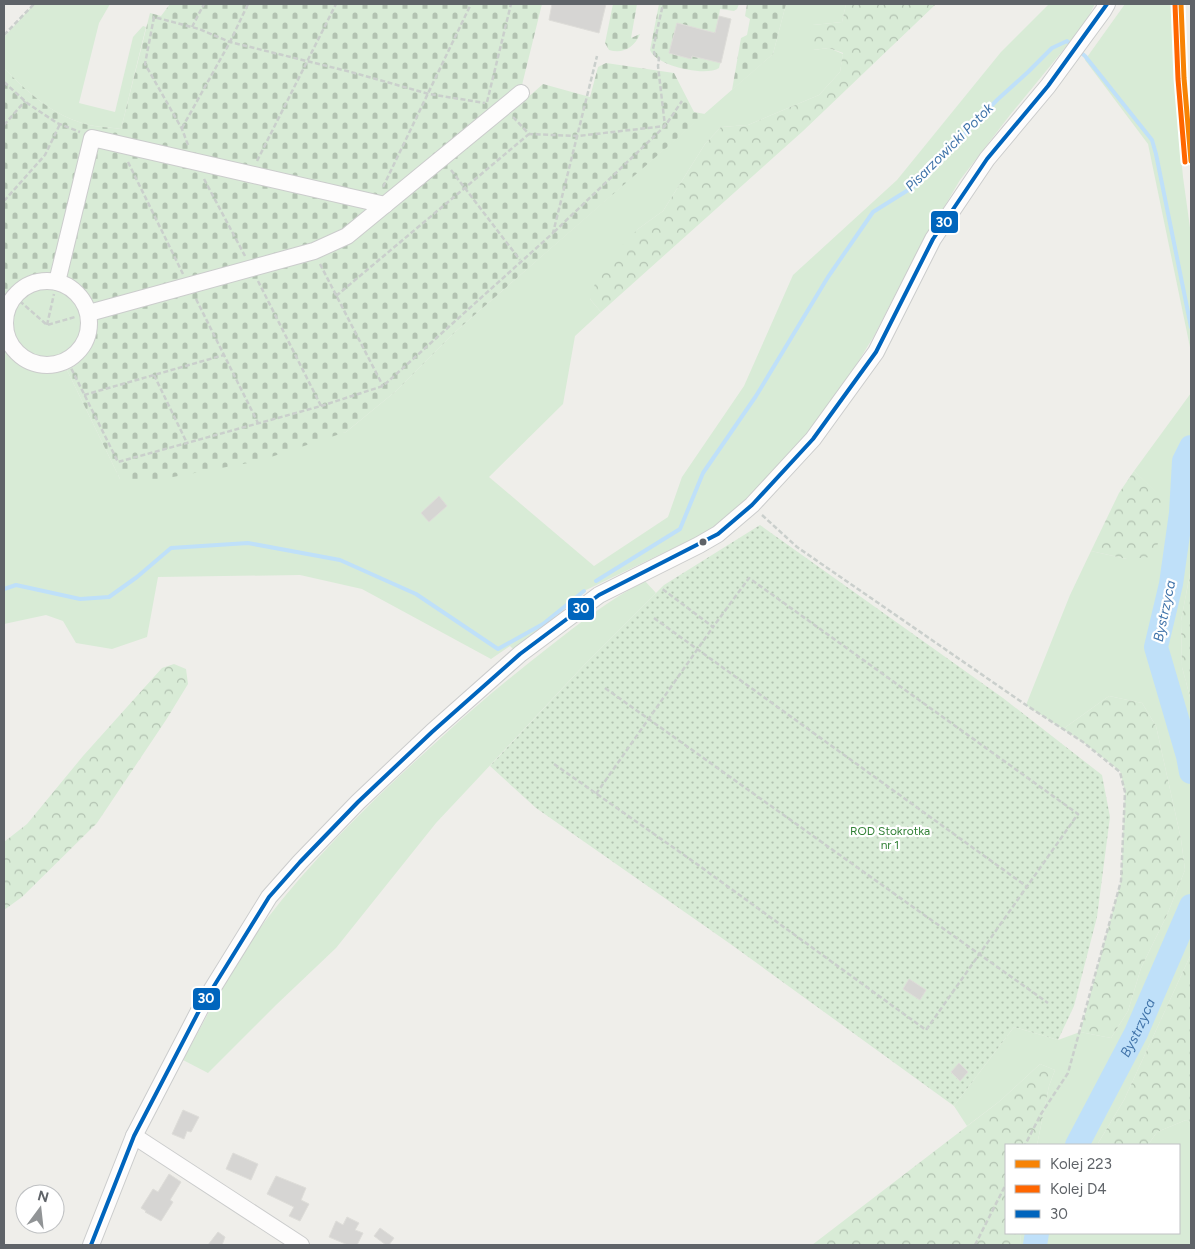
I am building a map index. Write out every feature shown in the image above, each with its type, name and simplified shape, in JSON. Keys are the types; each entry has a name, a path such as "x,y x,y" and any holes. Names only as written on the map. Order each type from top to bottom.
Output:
{"street":[{"path":"91,1245 134,1136 202,1007 269,897 326,835 432,732 520,654 600,595 718,534 752,505 813,439 876,352 933,239 987,159 1048,86 1103,11 1106,4"},
{"path":"89,313 314,251 347,236 380,204 442,158 521,93"},
{"path":"57,282 92,138 380,204"},
{"path":"45,281 57,282 71,288 82,299 89,313 89,334 79,352 68,362 55,366 38,365 22,358 10,345 5,334 9,291 45,281"},
{"path":"134,1136 301,1245"}],"path":[{"path":"4,35 34,4"},
{"path":"192,28 204,4"},
{"path":"182,129 230,42 248,4"},
{"path":"250,175 336,4"},
{"path":"380,204 471,4"},
{"path":"487,104 511,4"},
{"path":"553,233 598,56"},
{"path":"4,82 25,101 60,124 92,138"},
{"path":"4,125 25,101"},
{"path":"321,406 383,386 553,233 665,126 682,101"},
{"path":"4,201 45,156 60,124"},
{"path":"336,296 530,134"},
{"path":"442,158 521,261"},
{"path":"314,251 383,386"},
{"path":"47,324 57,282"},
{"path":"9,291 47,324"},
{"path":"47,324 89,313"},
{"path":"84,395 224,355"},
{"path":"154,375 187,443"},
{"path":"752,505 797,548 1026,705 1084,742 1120,772 1125,792 1121,881 1068,1074 1041,1114 1026,1144"},
{"path":"554,764 926,1030 1078,814 749,578 596,794"},
{"path":"660,588 713,627"},
{"path":"654,618 1027,887"},
{"path":"605,688 1048,1003"},
{"path":"976,1245 1005,1186"}],"green space":[{"path":"34,4 110,4 99,23 79,103 115,112 133,37 143,26 146,27 121,129 84,124 68,118 29,92 4,68 4,37"},
{"path":"170,4 542,4 522,85 517,88 526,99 543,84 590,97 598,67 606,63 674,73 694,112 705,114 455,332 396,391 346,432 259,461 162,479 120,479 67,370 79,362 92,345 97,328 95,311 87,296 74,284 58,277 41,276 19,285 9,294 4,302 4,68 29,92 68,118 84,124 121,129 150,13 161,16"},
{"path":"613,4 637,4 631,38 640,34 635,43 627,49 619,51 609,50 605,43"},
{"path":"659,4 739,4 734,11 720,9 719,16 731,19 719,68 704,71 682,68 661,61 654,56 650,50"},
{"path":"747,4 786,4 773,54 732,90 741,38 747,35 750,19 745,16"},
{"path":"786,4 846,4 842,22 813,25 813,50 829,48 843,54 840,72 819,95 748,125 721,127 705,144 663,211 638,229 590,299 601,312 575,336 563,404 489,477 594,566 668,517 682,477 744,386 793,275 897,180 1001,52 1049,4 1095,4 1085,23 960,180 912,262 874,336 842,388 797,446 743,504 709,531 584,591 514,650 510,646 491,659 362,589 300,575 158,577 147,637 112,649 76,643 63,621 46,615 4,624 4,347 17,362 39,373 67,370 120,479 346,432 396,391 455,332 773,54"},
{"path":"846,4 936,4 803,131 601,312 590,299 600,268 638,229 663,211 705,144 721,127 748,125 819,95 840,72 843,53 829,48 813,50 807,40 813,25 842,22"},
{"path":"1125,4 1172,4 1176,100 1183,177 1191,235 1191,352 1148,144 1085,60"},
{"path":"47,287 62,290 74,298 82,310 85,325 82,340 74,352 62,360 47,363 32,360 20,352 12,340 9,325 12,310 20,298 32,290"},
{"path":"1191,393 1191,568 1181,621 1182,667 1191,701 1191,954 1124,1100 1098,1144 1037,1144 1049,1086 1055,1070 1040,1064 1000,1101 967,1126 954,1106 1014,1027 1058,1040 1080,1032 1111,1038 1128,1011 1141,968 1167,915 1185,870 1181,839 1156,726 1142,703 1109,696 1063,729 1026,705 1070,595 1091,551 1127,559 1162,498 1134,471"},
{"path":"1134,471 1162,497 1164,532 1151,557 1127,559 1091,551 1119,493"},
{"name":"ROD Stokrotka nr 1","path":"760,525 1003,698 1102,775 1110,817 1097,917 1074,1006 1058,1040 1014,1027 954,1106 729,943 536,808 490,766 587,662 664,585"},
{"path":"1191,568 1191,701 1182,667 1181,621"},
{"path":"645,581 656,593 587,662 436,823 336,948 208,1073 183,1060 222,988 254,936 307,870 351,823 420,757 509,679 596,612"},
{"path":"174,664 186,669 188,684 97,823 22,897 4,910 4,842 27,824 83,756 162,668"},
{"path":"1109,696 1142,703 1156,726 1181,839 1185,870 1167,915 1141,968 1128,1011 1111,1038 1080,1032 1121,881 1125,792 1120,771 1063,729"},
{"path":"1191,954 1191,1123 1186,1120 1157,1132 1149,1144 1098,1144 1124,1100"},
{"path":"1040,1064 1055,1070 1049,1086 1037,1144 1005,1144 1005,1234 1021,1234 1020,1245 812,1245 1000,1101"},
{"path":"1186,1120 1191,1123 1191,1245 1020,1245 1021,1234 1180,1234 1180,1144 1149,1144 1157,1132"}],"building":[{"path":"552,4 606,4 599,33 549,20"},
{"path":"719,16 731,19 721,63 692,56 691,59 669,53 677,23 715,33"},
{"path":"439,496 447,506 429,522 421,513"},
{"path":"909,979 926,990 920,1000 903,989"},
{"path":"959,1063 968,1072 960,1081 951,1072"},
{"path":"183,1110 199,1117 191,1132 187,1131 184,1139 172,1134"},
{"path":"233,1153 258,1164 251,1180 226,1169"},
{"path":"169,1174 181,1182 170,1200 173,1202 161,1221 141,1208 153,1189 158,1192"},
{"path":"276,1176 306,1188 301,1200 309,1204 300,1221 289,1216 294,1207 267,1194"},
{"path":"347,1217 359,1223 355,1230 363,1233 357,1245 348,1245 329,1237 336,1221 343,1225"},
{"path":"380,1228 394,1238 389,1245 386,1245 374,1236"},
{"path":"218,1232 225,1237 222,1245 208,1245"}],"waterway":[{"name":"Pisarzowicki Potok","path":"596,581 680,529 703,473 756,396 828,277 873,212 913,187 997,100 1052,48 1067,41 1072,45"},
{"name":"Pisarzowicki Potok","path":"1079,51 1152,140 1191,327"},
{"name":"Bystrzyca","path":"1191,447 1184,461 1181,513 1171,584 1156,647 1191,772"},
{"name":"Pisarzowicki Potok","path":"4,589 16,585 80,599 109,597 137,577 171,548 248,543 340,560 416,594 498,649 543,624 584,591"},
{"name":"Bystrzyca","path":"1078,1144 1136,1033 1191,906"},
{"name":"Bystrzyca","path":"1035,1245 1037,1234"}],"rail line":[{"name":"D4","path":"1175,4 1178,79 1185,162"},
{"name":"223","path":"1181,4 1184,78 1191,161"}],"transit line":[{"name":"30","path":"91,1245 134,1136 201,1007 269,897 358,802 432,732 520,654 599,595 718,534 752,505 813,439 876,352 933,239 987,159 1048,86 1107,4"}]}
